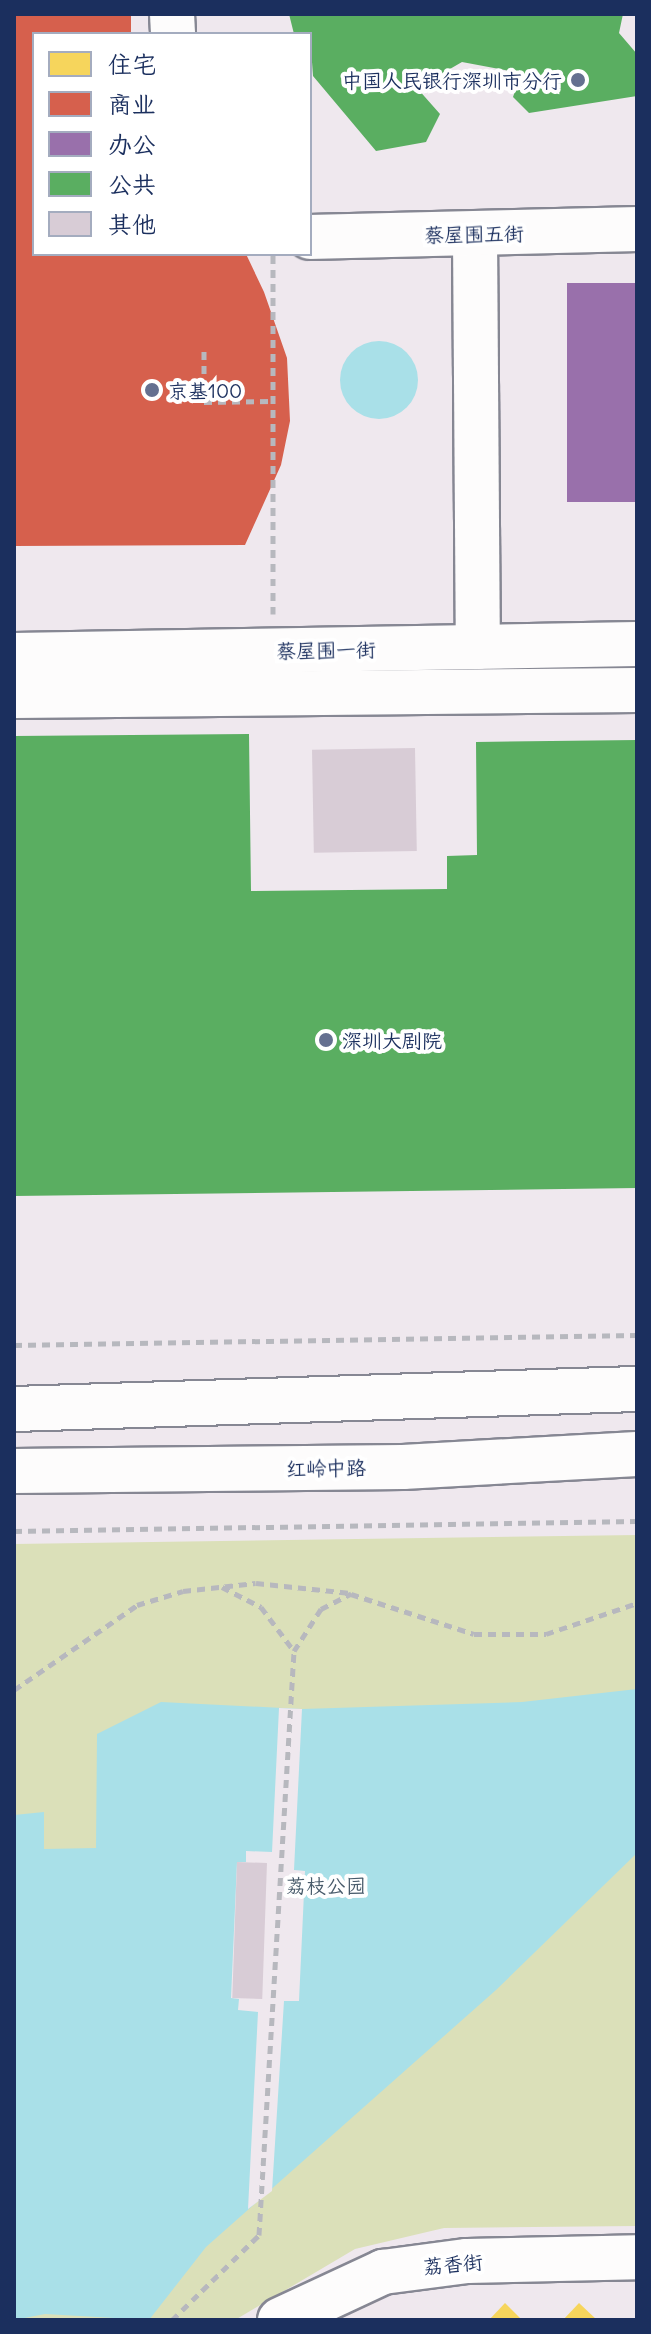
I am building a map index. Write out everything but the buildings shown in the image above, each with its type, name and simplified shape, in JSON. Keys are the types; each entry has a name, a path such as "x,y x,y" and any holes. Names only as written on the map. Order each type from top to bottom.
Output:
{"street":[{"name":"蔡屋围五街","path":"312,237 637,229"},
{"path":"475,235 478,647"},
{"name":"蔡屋围一街","path":"27,648 273,651 637,644"},
{"path":"14,696 637,690"},
{"path":"14,1409 637,1389"},
{"name":"红岭中路","path":"14,1471 403,1467 637,1454"},
{"name":"荔香街","path":"280,2320 383,2272 467,2261 637,2257"}],"path":[{"path":"273,256 273,651"},
{"path":"204,351 204,402 273,401"},
{"path":"14,1345 637,1335"},
{"path":"14,1531 637,1521"},
{"path":"221,1586 261,1607 294,1651"},
{"path":"14,1690 137,1605 221,1586 351,1594 474,1634 546,1634 637,1603"},
{"path":"172,2320 248,2252 261,2209 294,1651 321,1609 351,1594"}],"green space":[{"name":"荔枝公园","path":"637,1535 637,2226 444,2228 355,2249 235,2320 14,2320 14,1544"}],"water":[{"path":"379,341 394,344 407,352 415,365 418,380 415,395 407,408 394,416 379,419 364,416 351,408 343,395 340,380 343,365 351,352 364,344"},
{"path":"637,1689 637,1853 496,1990 206,2247 149,2320 45,2314 14,2320 14,1815 44,1812 44,1849 96,1848 97,1734 161,1702 302,1709 522,1702"}],"pier":[{"path":"279,1708 302,1709 294,1870 305,1871 299,2001 284,2001 272,2191 248,2209 258,2012 238,2010 239,1999 231,1998 237,1862 246,1862 246,1851 272,1852"}],"place":[{"name":"中国人民银行深圳市分行","path":"578,80"},
{"name":"京基100","path":"152,390"},
{"name":"深圳大剧院","path":"326,1040"}]}
